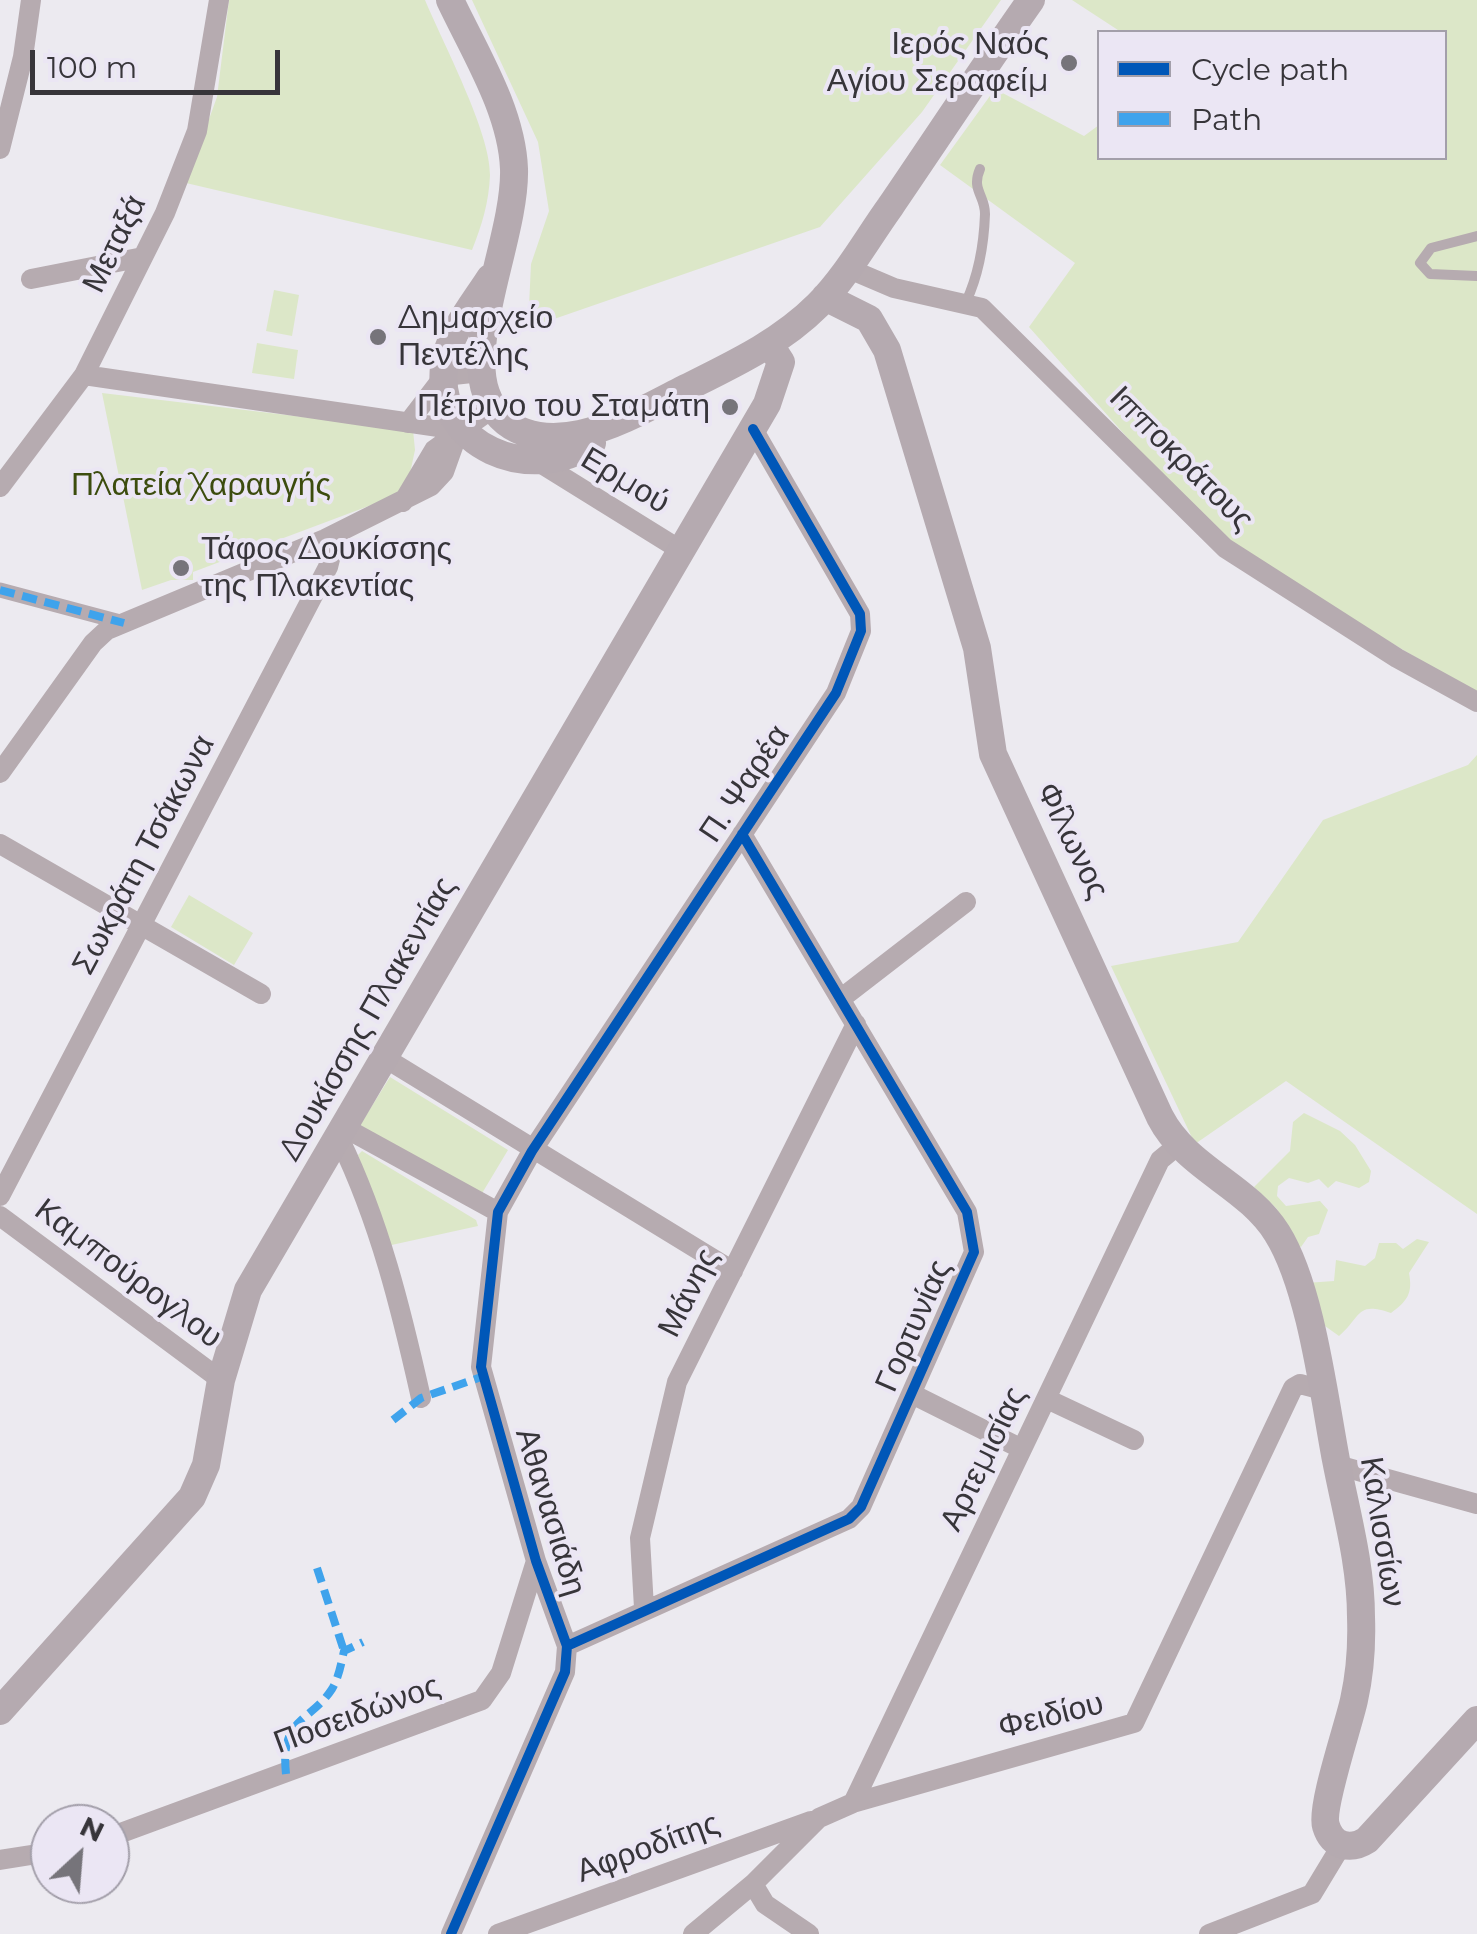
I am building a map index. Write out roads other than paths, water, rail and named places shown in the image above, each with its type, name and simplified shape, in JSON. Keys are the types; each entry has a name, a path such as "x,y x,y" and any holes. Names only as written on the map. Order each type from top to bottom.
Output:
{"main road":[{"path":"450,0 493,93 514,166 481,372 493,408 510,426 545,438 591,432 770,345 825,297 1031,0"},
{"path":"498,264 449,345 444,376 446,403 459,430 500,455 537,461 585,448 620,420"},
{"name":"Φίλωνος","path":"825,297 869,319 888,350 977,648 993,754 1177,1146 1278,1235 1303,1305 1323,1390"},
{"name":"Δουκίσσης Πλακεντίας","path":"0,1711 185,1510 206,1465 221,1380 248,1290 343,1135 752,430 780,369 779,356 770,345"},
{"name":"Καλισσίων","path":"1323,1390 1355,1550 1361,1618 1354,1699 1325,1816 1326,1827 1341,1846"},
{"path":"1341,1846 1352,1847 1366,1840 1477,1720"}],"street":[{"path":"0,148 23,57 32,0"},
{"name":"Μεταξά","path":"0,486 84,375 165,214 197,131 220,0"},
{"path":"31,279 142,257"},
{"name":"Ιπποκράτους","path":"848,268 894,288 966,302 1002,323 1226,548 1398,658 1477,702"},
{"path":"408,423 444,376 481,372"},
{"path":"84,375 459,430"},
{"path":"0,773 93,643 124,622 325,540 404,502 431,486 444,472 459,430 493,408"},
{"name":"Π. Ψαρέα","path":"532,1151 836,693 861,631 860,614 752,430"},
{"name":"Ερμού","path":"537,461 682,550"},
{"name":"Σωκράτη Τσάκωνα","path":"0,1196 328,567 331,555 325,540"},
{"path":"0,590 124,622"},
{"name":"Γορτυνίας","path":"567,1646 849,1518 861,1508 974,1252 967,1212 843,997 742,834"},
{"path":"0,844 261,994"},
{"path":"843,997 966,902"},
{"name":"Μάνης","path":"644,1608 640,1538 667,1410 856,1024"},
{"path":"385,1058 734,1271"},
{"path":"343,1135 498,1212"},
{"path":"343,1135 398,1297 421,1398"},
{"name":"Αρτεμισίας","path":"853,1803 1160,1160 1177,1146"},
{"name":"Αθανασιάδη","path":"451,1934 556,1698 567,1646 536,1561 481,1367 498,1212 532,1151"},
{"name":"Καμπούρογλου","path":"0,1216 221,1380"},
{"name":"Φειδίου","path":"693,1934 753,1884 819,1818 853,1803 1010,1757 1122,1730 1134,1723 1293,1388 1300,1384 1323,1390"},
{"path":"912,1394 1022,1449"},
{"path":"1047,1398 1134,1440"},
{"path":"1337,1465 1477,1504"},
{"name":"Ποσειδώνος","path":"130,1830 482,1700 500,1673 536,1561"},
{"name":"Αφροδίτης","path":"498,1934 819,1818"},
{"path":"1209,1934 1312,1894 1341,1846"},
{"path":"0,1860 30,1855"},
{"path":"753,1884 765,1904 809,1934"}],"lane":[{"path":"966,302 976,281 985,214 975,189 980,169"},
{"path":"1477,236 1430,248 1420,263 1430,274 1477,276"}],"place":[{"name":"Ιερός Ναός Αγίου Σεραφείμ","path":"1069,63"},
{"name":"Δημαρχείο Πεντέλης","path":"378,337"},
{"name":"Πέτρινο του Σταμάτη","path":"730,407"},
{"name":"Τάφος Δουκίσσης της Πλακεντίας","path":"181,568"}],"park label":[{"name":"Πλατεία Χαραυγής","path":"201,486"}]}
